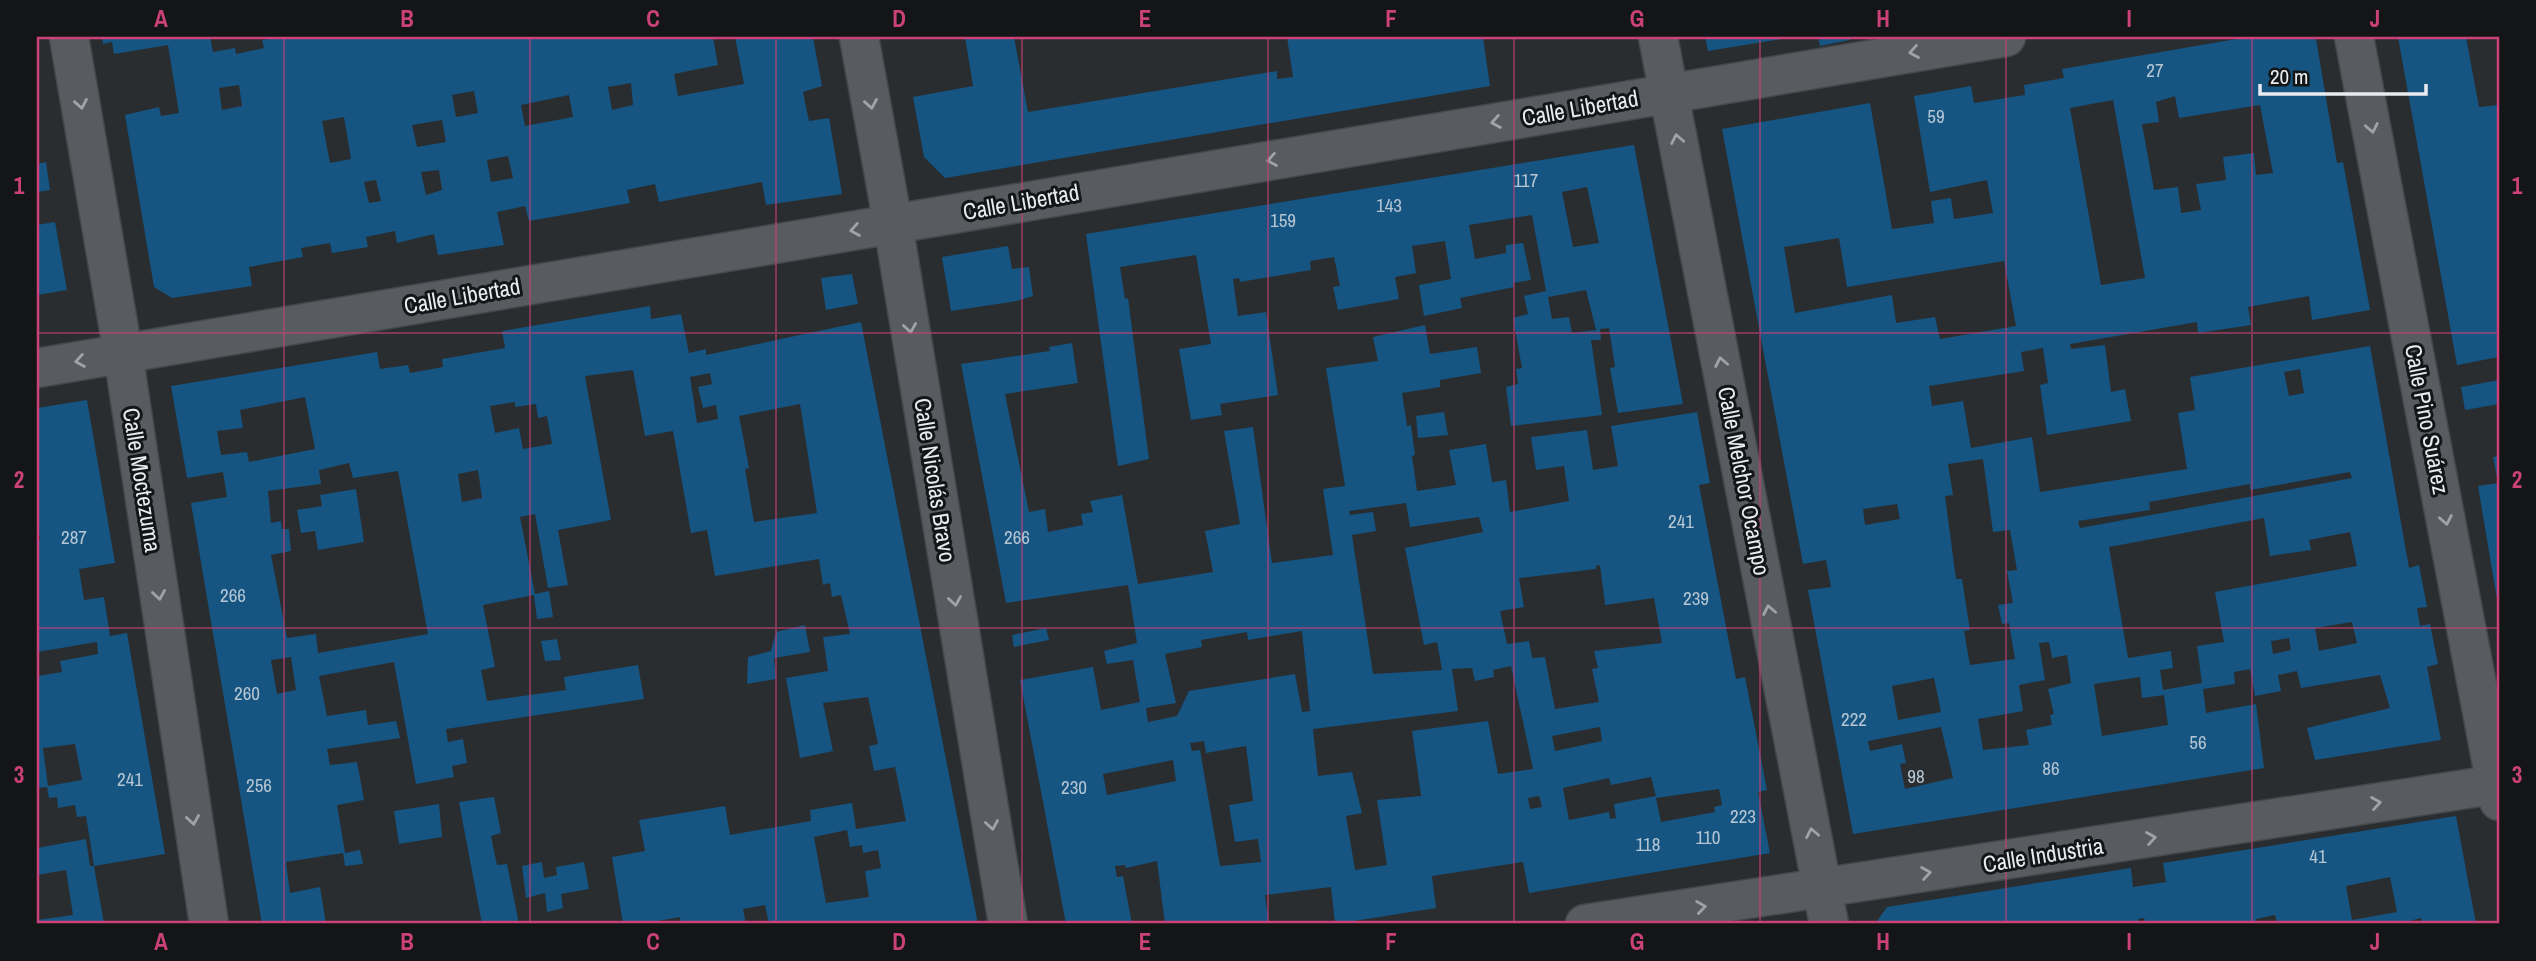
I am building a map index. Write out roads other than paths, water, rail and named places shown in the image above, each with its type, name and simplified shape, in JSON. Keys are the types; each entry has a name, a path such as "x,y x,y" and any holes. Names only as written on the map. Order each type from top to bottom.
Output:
{"street":[{"name":"Calle Moctezuma","path":"69,37 122,353 209,924"},
{"name":"Calle Nicolás Bravo","path":"859,37 893,224 1008,924"},
{"name":"Calle Melchor Ocampo","path":"1658,37 1826,907"},
{"name":"Calle Libertad","path":"37,368 2006,37"},
{"name":"Calle Pino Suárez","path":"2354,37 2498,789"},
{"name":"Calle Industria","path":"1586,924 1826,907 2498,789"}]}
